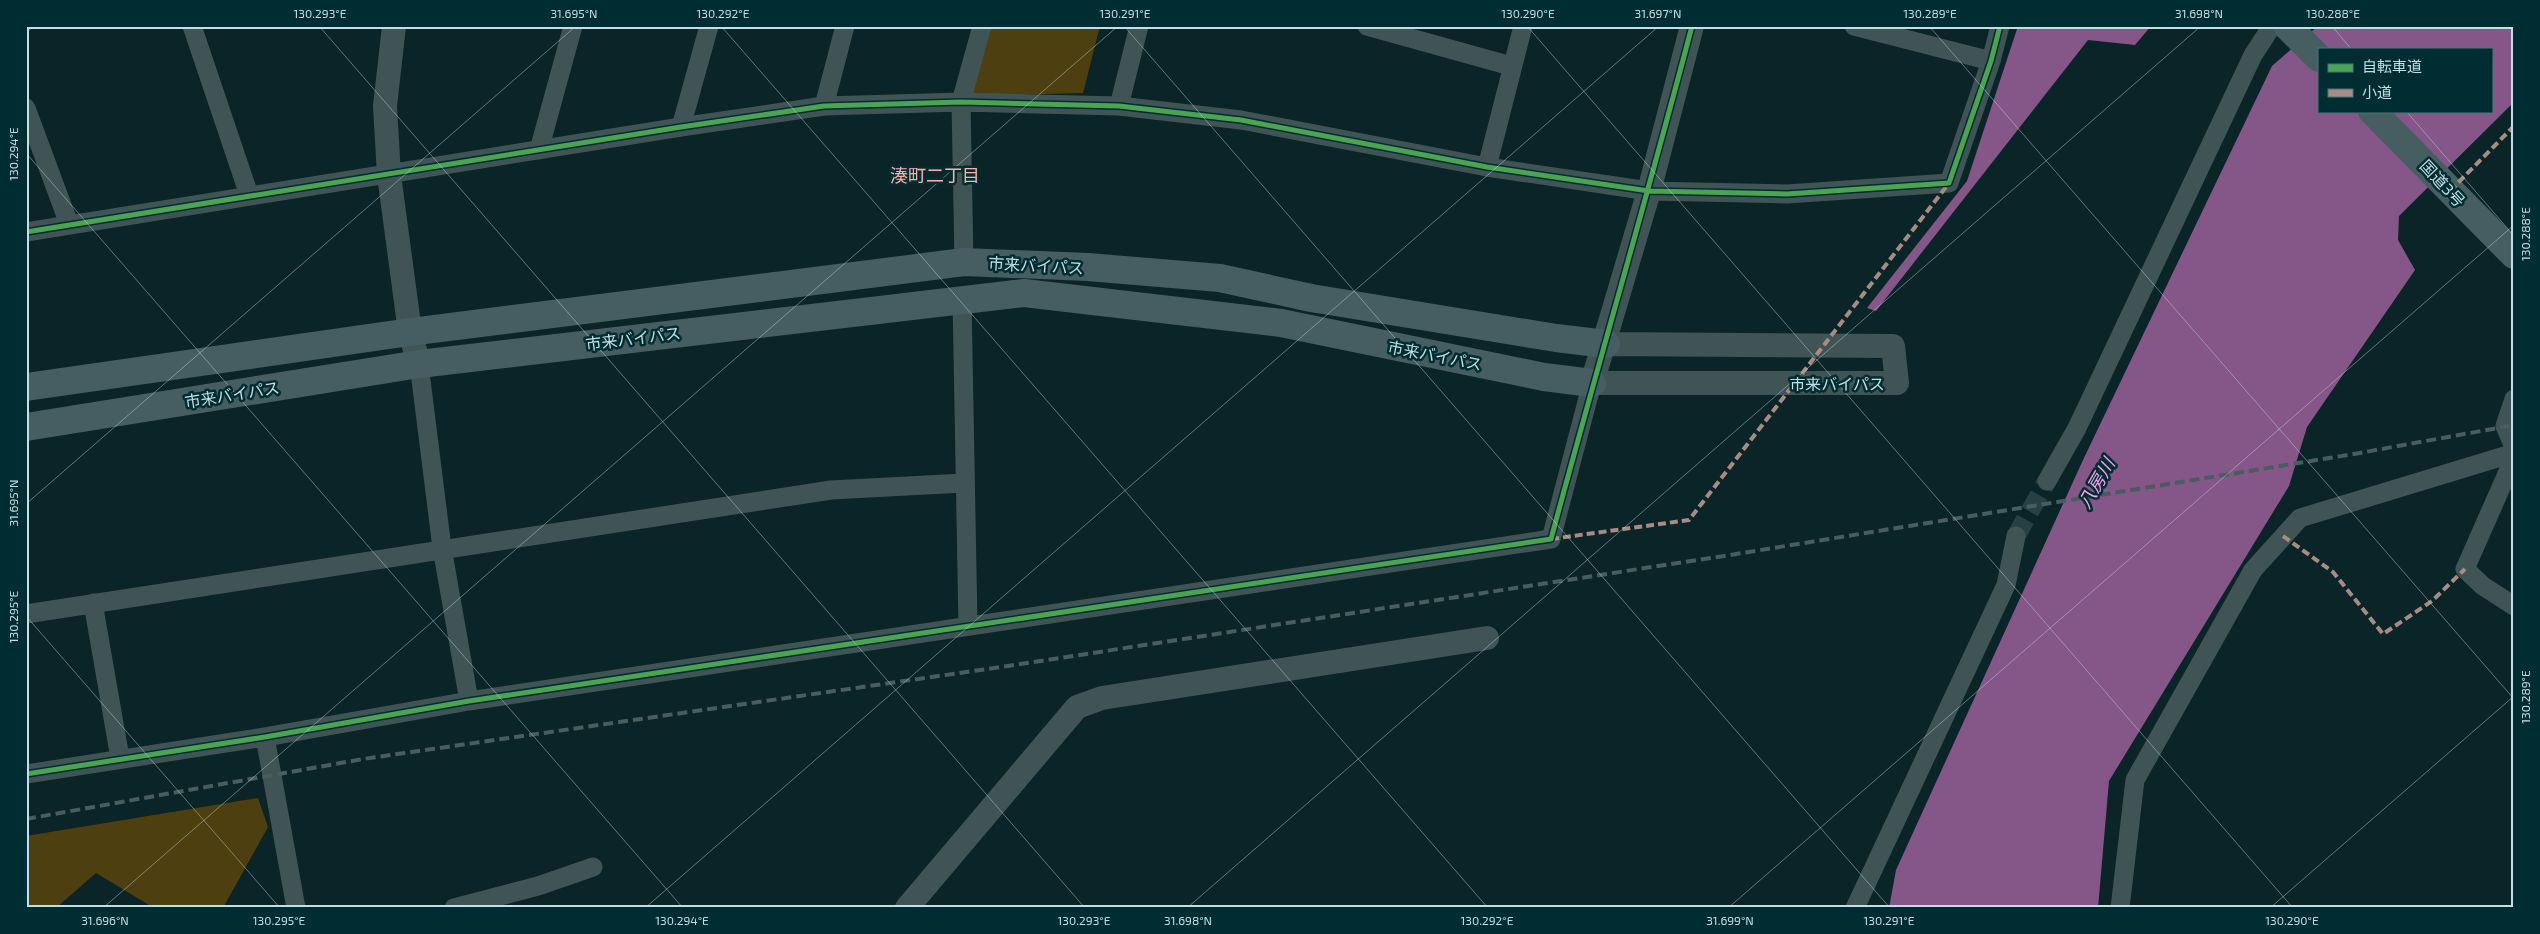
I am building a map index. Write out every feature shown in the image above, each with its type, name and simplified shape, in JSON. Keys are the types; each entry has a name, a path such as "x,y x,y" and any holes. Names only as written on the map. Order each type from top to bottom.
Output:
{"highway":[{"path":"2285,29 2318,57"},
{"name":"国道3号","path":"2373,112 2514,255"},
{"name":"市来バイパス","path":"26,387 410,332 964,262 1088,268 1220,278 1320,299 1556,338 1606,344"},
{"name":"市来バイパス","path":"26,428 418,364 1024,293 1281,323 1544,377 1592,383"}],"street":[{"path":"192,26 250,195"},
{"path":"394,26 385,106 389,175 410,332 418,364 442,548 469,701"},
{"path":"539,150 573,26"},
{"path":"682,127 709,26"},
{"path":"824,106 845,26"},
{"path":"964,262 961,102 982,26"},
{"path":"1119,106 1139,26"},
{"path":"1367,26 1511,66"},
{"path":"1487,167 1511,66 1523,26"},
{"path":"26,774 120,758 265,738 469,701 1551,539 1592,383 1606,344 1649,191 1692,26"},
{"path":"1854,26 1991,61"},
{"path":"26,232 250,195 389,175 682,127 824,106 961,102 1119,106 1241,120 1487,167 1649,191 1787,194 1949,183 1991,61 2000,26"},
{"path":"2047,482 2077,428 2254,55 2285,29"},
{"path":"26,108 69,224"},
{"path":"962,299 968,626"},
{"name":"市来バイパス","path":"1592,383 1897,383 1893,346 1606,344"},
{"path":"2514,399 2504,426 2514,447"},
{"path":"2120,908 2135,780 2253,570 2300,518 2514,453"},
{"path":"2514,458 2465,569 2484,586 2514,606"},
{"path":"26,614 252,580 442,548 831,490 964,483"},
{"path":"1856,907 2006,585 2016,536"},
{"path":"93,603 120,758"},
{"path":"906,908 1077,707 1102,698 1487,638"},
{"path":"265,738 296,908"},
{"path":"454,908 538,886 593,867"}],"shaded area":[{"path":"989,26 1100,26 1083,93 969,96"},
{"path":"258,798 268,827 223,908 154,908 96,873 56,908 26,908 26,836"}],"water":[{"path":"2018,26 2151,26 2135,45 2088,40 1876,311 1867,308 1967,181"},
{"name":"八房川","path":"2318,26 2514,26 2514,102 2399,216 2398,240 2415,270 2307,427 2289,486 2109,781 2098,908 1889,908 1896,870 2083,460 2272,66"}],"tunnel":[{"path":"2016,536 2047,481"}],"railway":[{"path":"26,819 363,759 1008,666 1730,555 2354,454 2514,425"}],"marked path":[{"path":"2450,191 2514,126"},
{"path":"1551,539 1689,520 1949,183"},
{"path":"2283,536 2333,572 2383,634 2432,601 2465,569"}],"cycle path":[{"path":"26,774 265,737 469,701 1551,539 1692,26"},
{"path":"26,232 681,127 824,106 961,102 1119,106 1241,120 1487,167 1649,191 1787,194 1949,183 1991,61 2000,26"}],"district":[{"name":"湊町二丁目","path":"935,175"}]}
